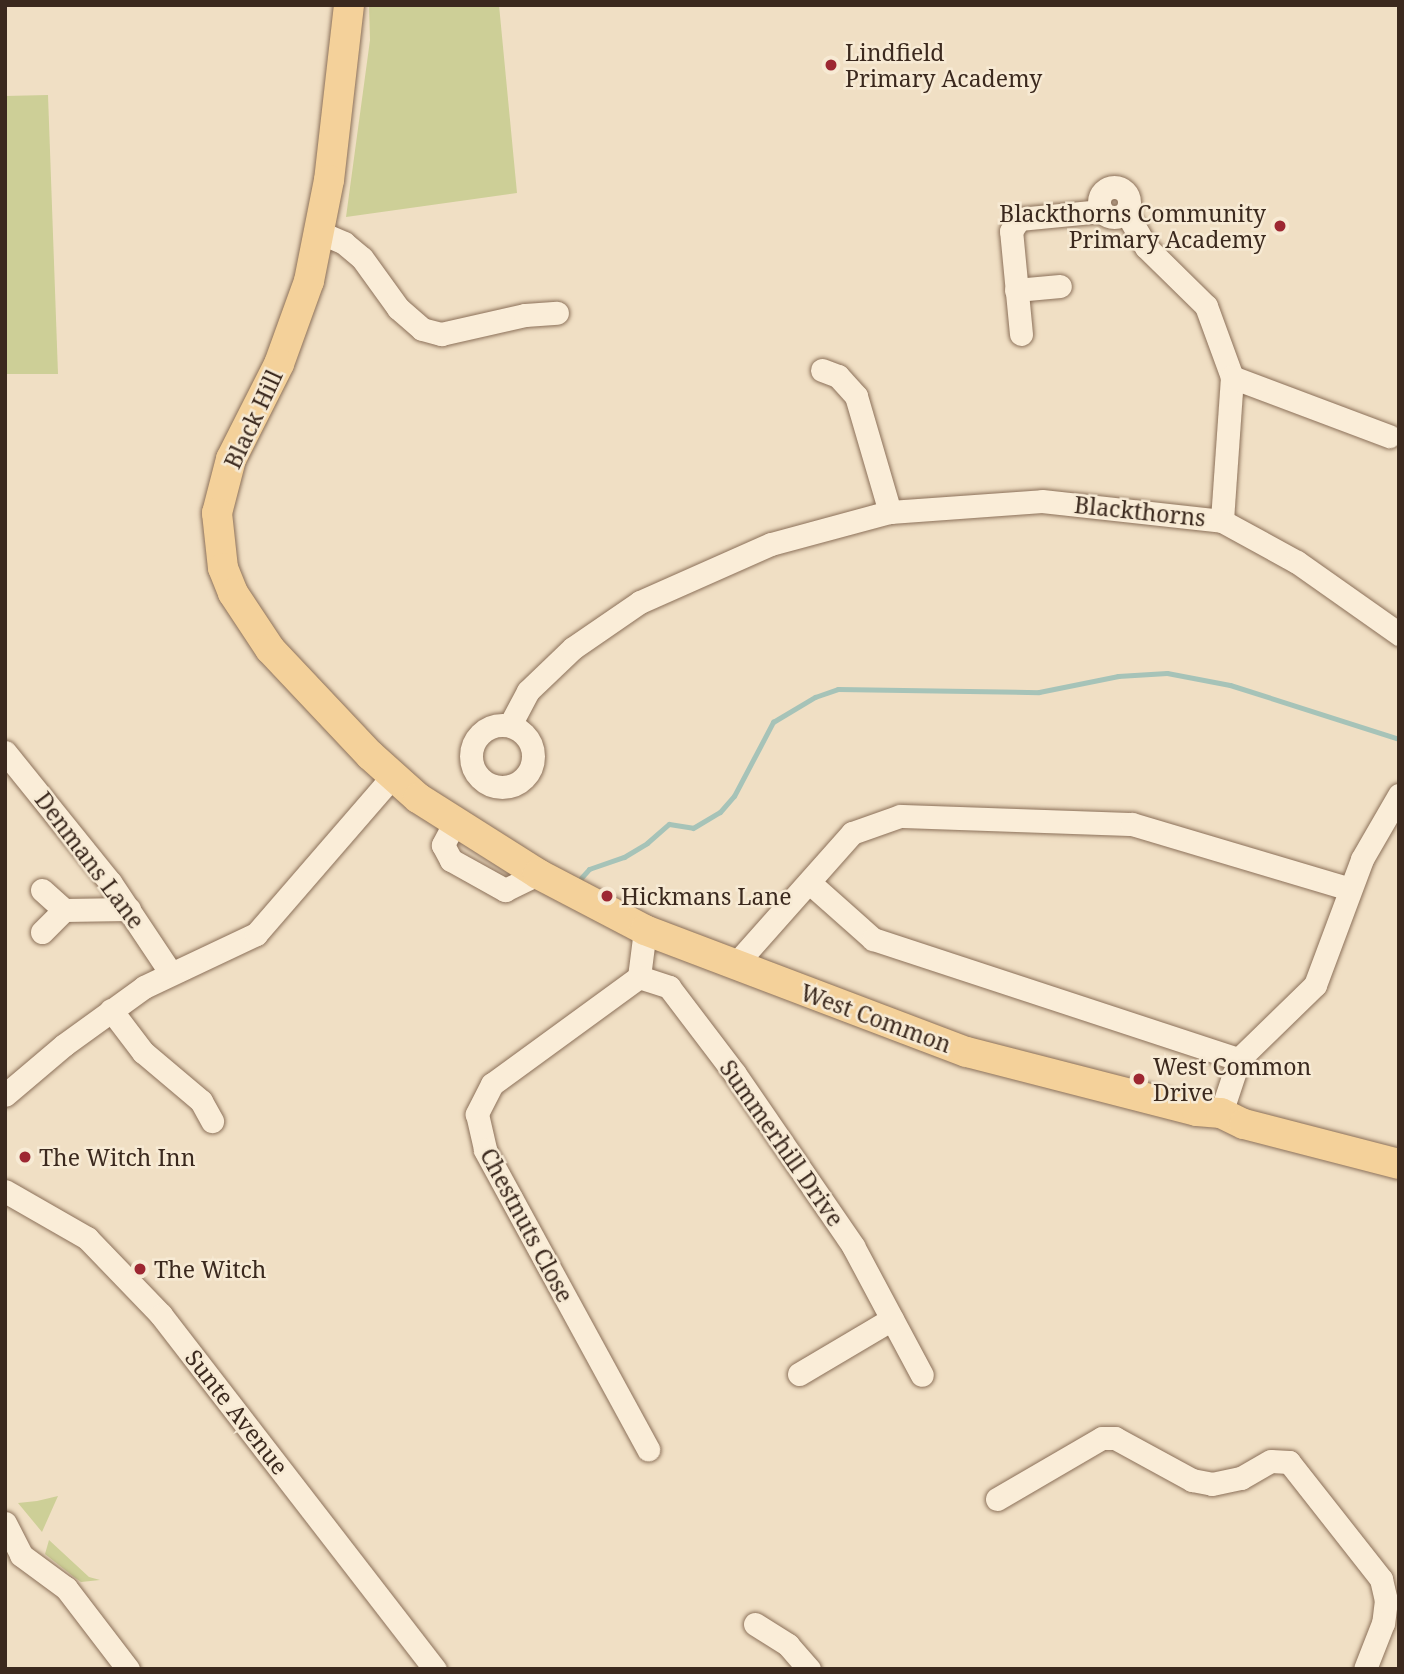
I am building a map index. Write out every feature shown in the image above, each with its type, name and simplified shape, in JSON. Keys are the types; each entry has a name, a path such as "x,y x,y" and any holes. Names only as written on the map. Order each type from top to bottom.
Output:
{"main road":[{"name":"Black Hill","path":"349,5 321,233 292,332 222,486 218,539 223,568 247,617 270,649 392,777"},
{"name":"West Common","path":"392,777 455,822 538,874 645,930 734,966 967,1052 1197,1111 1222,1113 1244,1124 1399,1164"}],"street":[{"path":"1021,334 1011,231 1019,219 1102,211 1100,196 1116,186 1128,194 1125,212 1146,247 1206,306 1232,377 1222,521"},
{"path":"321,233 344,243 362,258 398,308 422,329 441,334 526,315 557,313"},
{"path":"1016,290 1059,286"},
{"path":"822,370 838,376 856,396 890,512"},
{"path":"1232,377 1389,436"},
{"name":"Blackthorns","path":"510,725 528,691 573,648 640,602 771,544 890,512 1042,501 1222,521 1297,562 1399,634"},
{"name":"Denmans Lane","path":"5,752 130,909 170,972"},
{"path":"5,1095 111,1010 170,972 222,954 256,934 392,777"},
{"path":"1222,1113 1239,1059 1315,985 1350,889 1399,795"},
{"path":"734,966 811,884 852,833 900,816 1132,824 1350,889"},
{"path":"811,884 873,939 1239,1059"},
{"path":"42,890 64,910 130,909"},
{"path":"42,932 64,910"},
{"path":"639,977 645,930"},
{"name":"Summerhill Drive","path":"639,977 669,987 689,1009 853,1245 922,1375"},
{"name":"Chestnuts Close","path":"639,977 492,1084 477,1114 485,1150 648,1450"},
{"path":"111,1010 143,1052 201,1101 212,1121"},
{"name":"Sunte Avenue","path":"5,1191 87,1238 152,1306 435,1669"},
{"path":"799,1374 892,1319"},
{"path":"997,1499 1102,1438 1115,1438 1192,1480 1212,1485 1241,1478 1271,1461 1289,1462 1381,1579 1387,1600 1383,1623 1365,1669"},
{"path":"5,1523 13,1563 66,1588 128,1669"},
{"path":"755,1624 788,1645 809,1669"}],"green space":[{"path":"369,5 499,5 517,193 346,217 370,40"},
{"path":"48,95 58,374 5,374 5,96"},
{"path":"58,1496 42,1532 18,1503 37,1501"},
{"path":"49,1540 89,1577 100,1580 81,1582 74,1577 45,1554"}],"waterway":[{"path":"581,878 589,869 624,857 647,843 669,824 693,828 720,812 734,796 773,722 815,697 838,689 1039,692 1118,676 1167,673 1230,685 1399,739"}],"place":[{"name":"Lindfield Primary Academy","path":"831,65"},
{"name":"Blackthorns Community Primary Academy","path":"1280,226"},
{"name":"Hickmans Lane","path":"607,896"},
{"name":"West Common Drive","path":"1139,1079"},
{"name":"The Witch Inn","path":"25,1157"},
{"name":"The Witch","path":"140,1269"}]}
